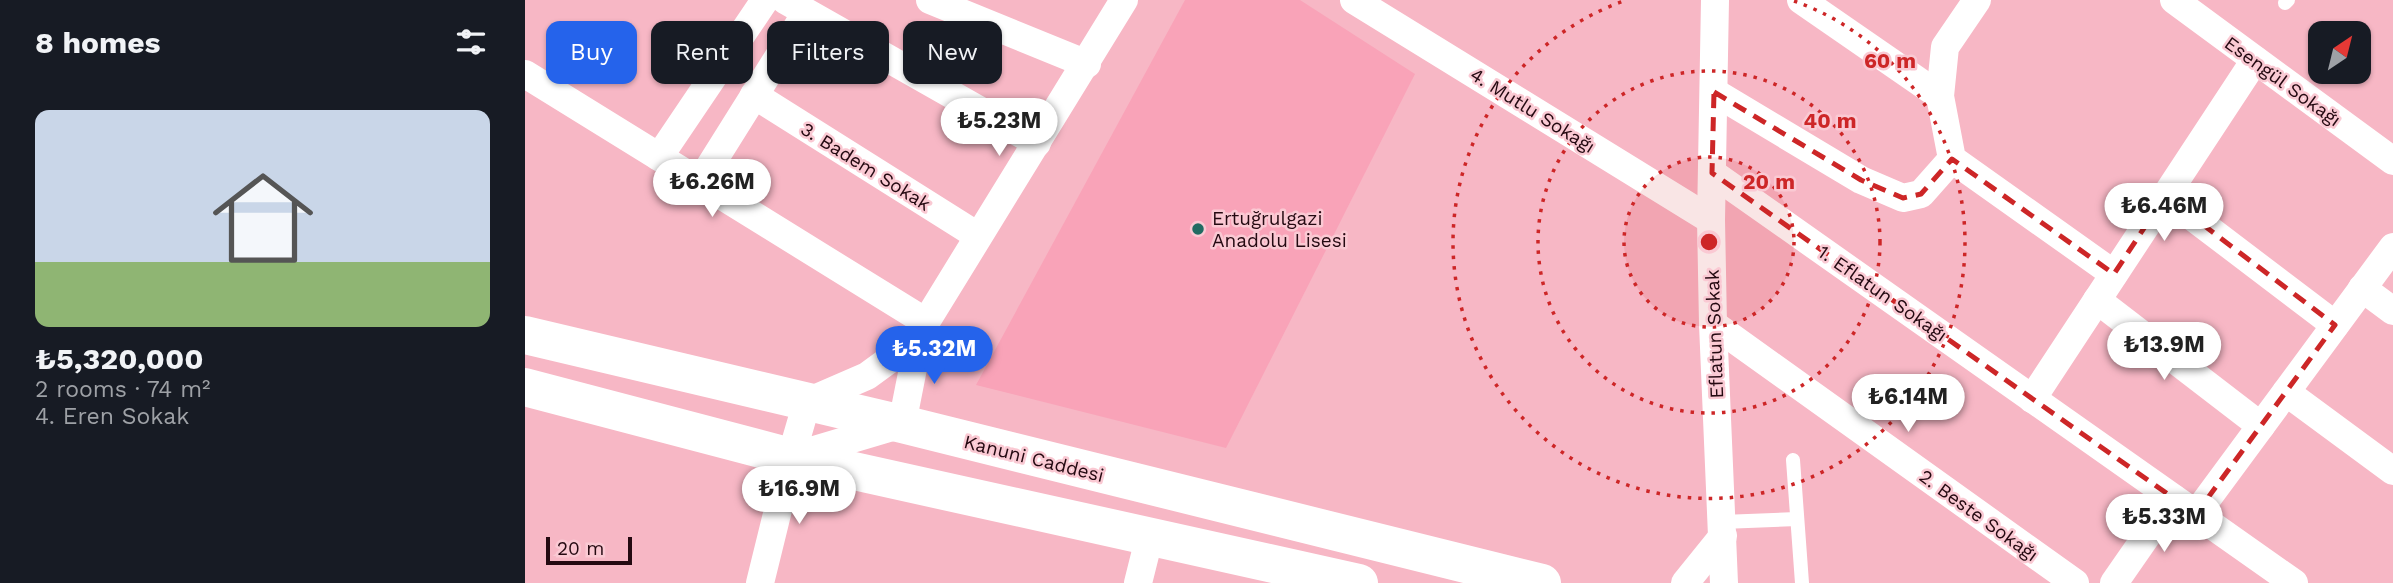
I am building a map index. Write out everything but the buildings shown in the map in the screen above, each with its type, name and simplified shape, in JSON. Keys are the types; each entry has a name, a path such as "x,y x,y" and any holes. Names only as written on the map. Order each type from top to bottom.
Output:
{"main road":[{"name":"Kanuni Caddesi","path":"525,335 902,424 1542,583"},
{"path":"525,387 791,457 1359,583"}],"street":[{"path":"659,157 765,0"},
{"path":"930,0 1087,64"},
{"path":"791,457 902,424 922,330 1125,0"},
{"name":"4. Mutlu Sokağı","path":"1355,0 1711,220"},
{"name":"Eflatun Sokak","path":"1715,0 1711,220 1724,583"},
{"path":"1801,0 1940,96"},
{"path":"1977,0 1945,47 1940,96 1952,159 2114,274"},
{"name":"Esengül Sokağı","path":"2174,0 2393,161"},
{"path":"700,182 754,95 796,7 1037,143"},
{"path":"2032,399 2255,60"},
{"path":"525,74 700,182 922,330"},
{"path":"1714,92 1861,180 1903,198 1921,194 1952,159"},
{"name":"3. Badem Sokak","path":"754,95 978,236"},
{"name":"1. Eflatun Sokağı","path":"1712,173 2294,583"},
{"path":"2165,196 2335,325"},
{"path":"2196,514 2393,247"},
{"path":"2362,288 2393,311"},
{"path":"2097,300 2261,426"},
{"name":"2. Beste Sokağı","path":"1713,324 2075,583"},
{"path":"760,583 807,402 867,376 922,330"},
{"path":"2285,392 2393,471"},
{"path":"2114,583 2173,498"},
{"path":"1685,583 1722,529"},
{"path":"1138,583 1150,535"}],"lane":[{"path":"1793,460 1802,583"},
{"path":"1722,529 1797,519"}],"highlighted area":[{"path":"1714,92 1861,180 1903,198 1921,194 1952,159 2114,274 2165,196 2335,325 2196,514 1712,173"}],"shaded area":[{"name":"Ertuğrulgazi Anadolu Lisesi","path":"1185,0 1300,0 1415,74 1226,448 976,385"}],"place":[{"name":"Ertuğrulgazi Anadolu Lisesi","path":"1198,229"}]}
